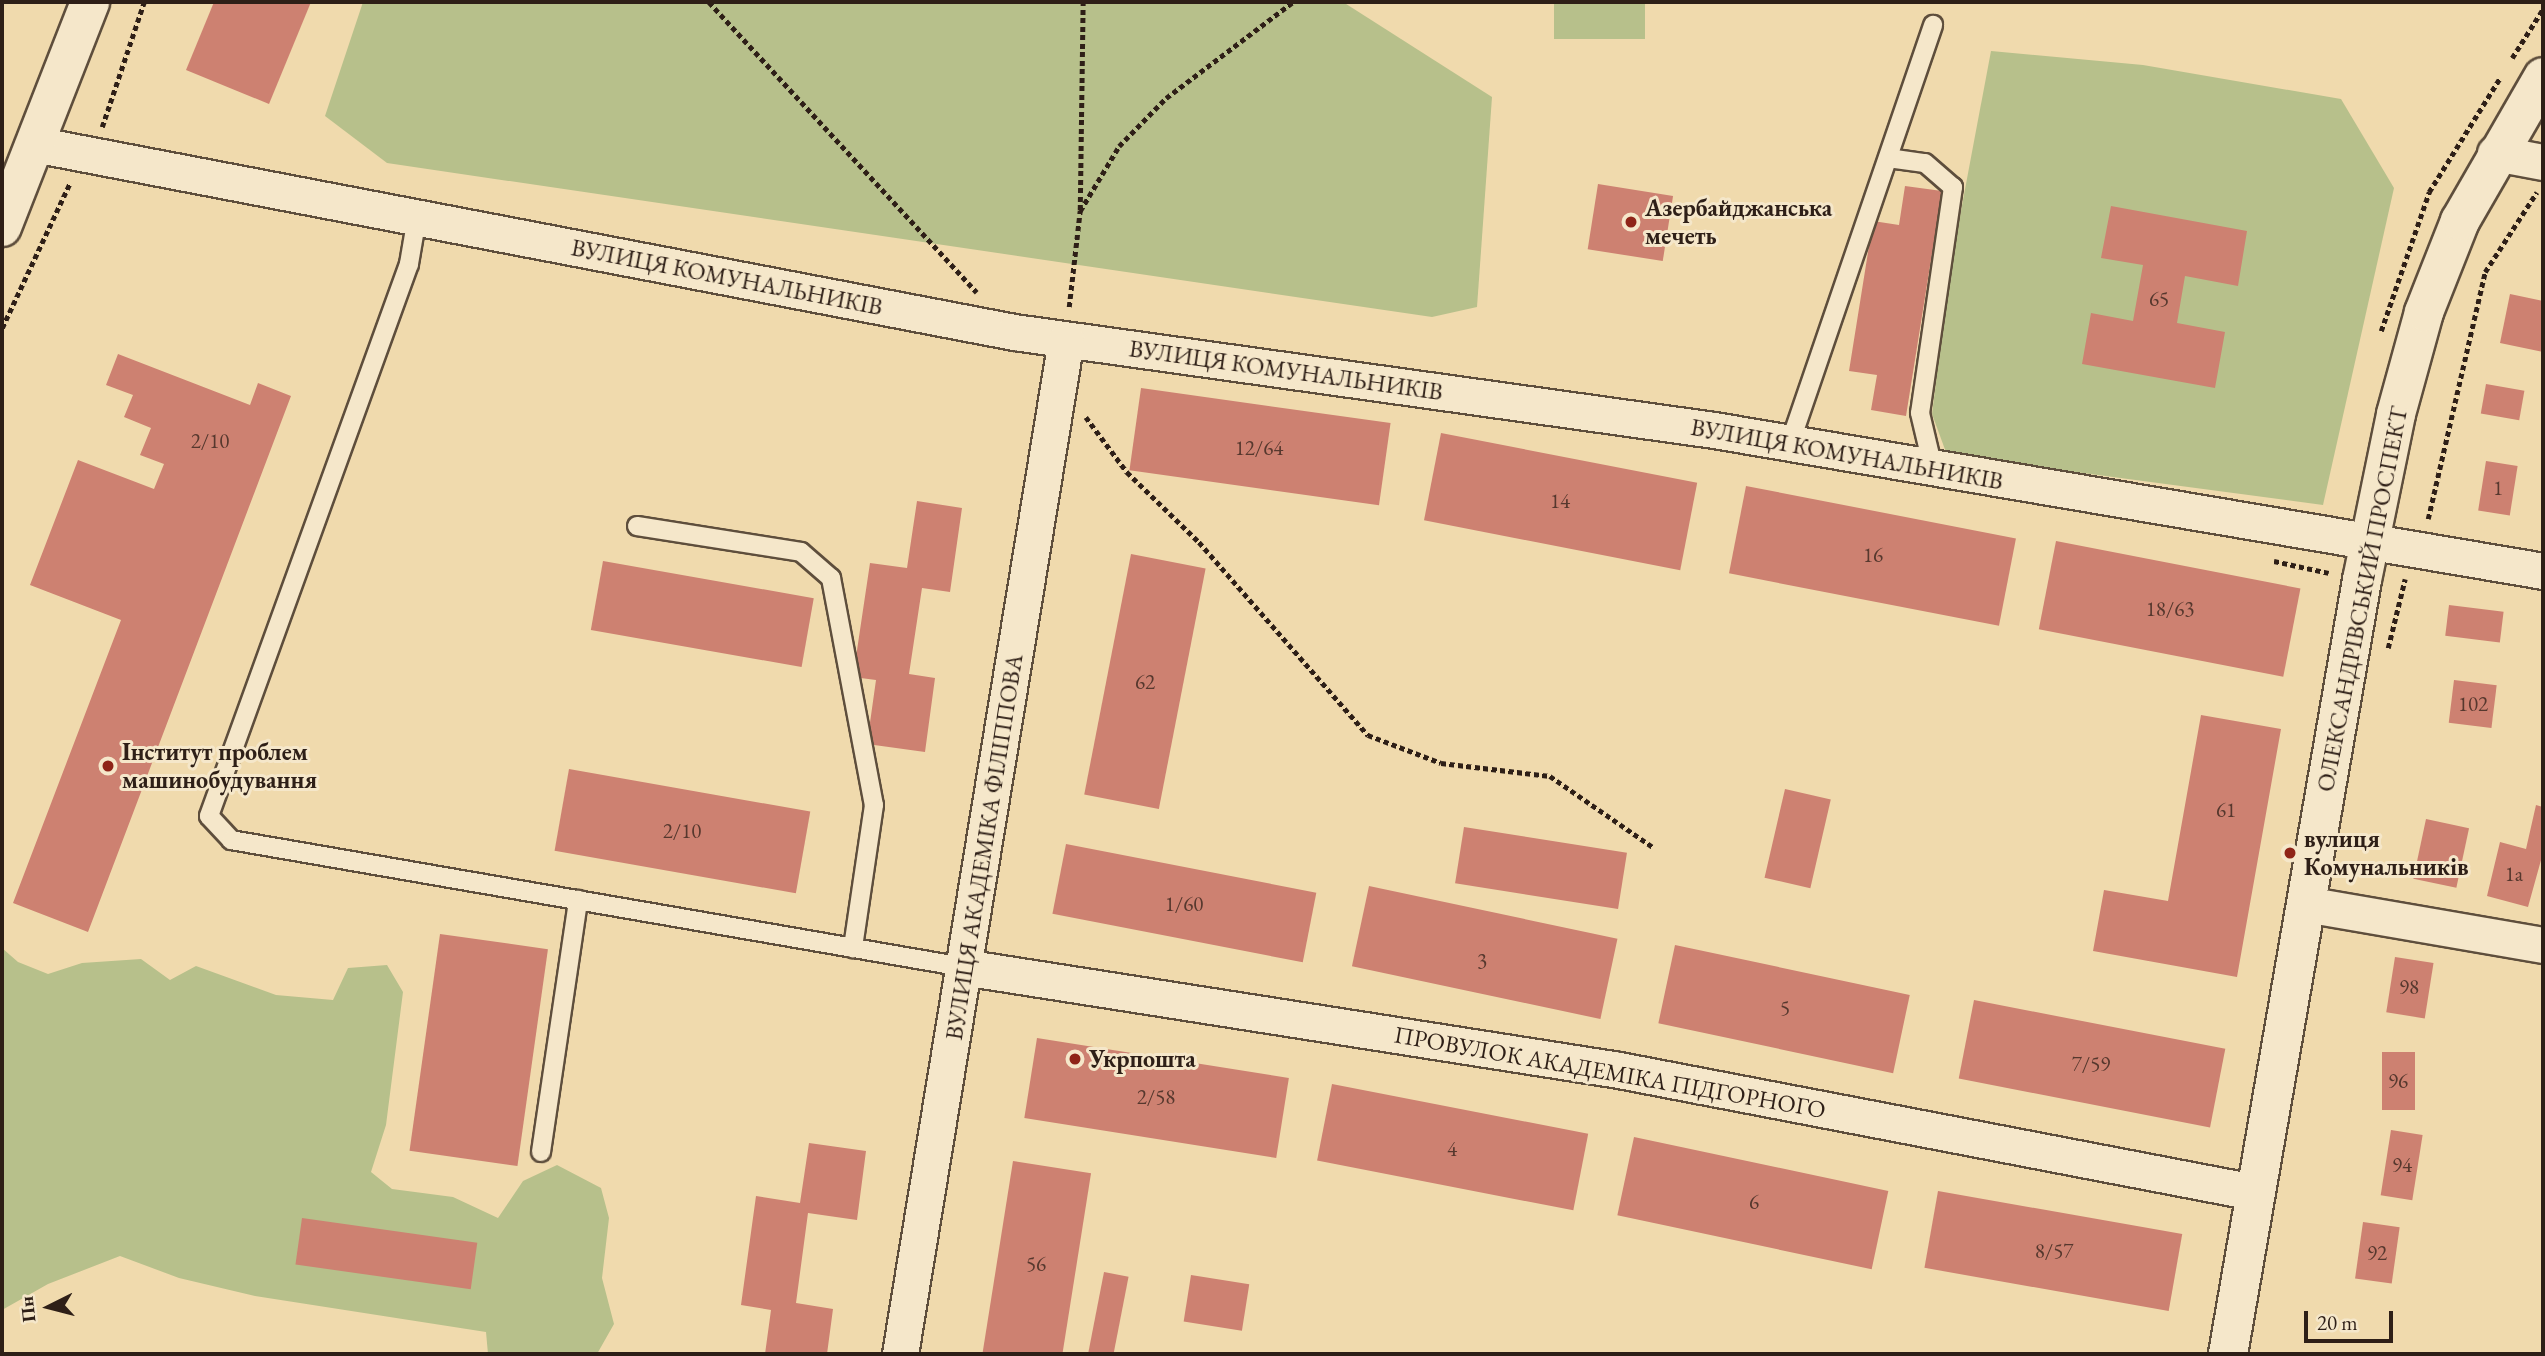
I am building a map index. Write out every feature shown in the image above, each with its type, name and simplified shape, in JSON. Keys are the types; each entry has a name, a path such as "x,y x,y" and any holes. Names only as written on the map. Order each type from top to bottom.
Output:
{"main road":[{"path":"2,226 90,2"},
{"name":"ОЛЕКСАНДРІВСЬКИЙ ПРОСПЕКТ","path":"2228,1354 2368,543 2424,312 2460,221 2495,153 2543,77"}],"street":[{"name":"ВУЛИЦЯ КОМУНАЛЬНИКІВ","path":"34,144 1014,332 1790,443 2543,571"},
{"path":"2495,153 2543,162"},
{"name":"ВУЛИЦЯ АКАДЕМІКА ФІЛІППОВА","path":"900,1354 1061,384 1066,339"},
{"path":"2305,904 2543,945"},
{"name":"ПРОВУЛОК АКАДЕМІКА ПІДГОРНОГО","path":"963,967 1619,1070 2254,1192"}],"lane":[{"path":"1790,443 1933,25"},
{"path":"1888,158 1925,163 1953,187 1920,413 1933,468"},
{"path":"417,217 409,264 209,816 231,840 963,967"},
{"path":"637,526 802,552 831,578 874,805 853,948"},
{"path":"541,1153 578,900"}],"path":[{"path":"2,328 86,153 105,121 144,2"},
{"path":"709,2 1014,332"},
{"path":"1066,339 1080,211 1083,2"},
{"path":"1080,211 1119,146 1166,98 1293,2"},
{"path":"2420,550 2485,272 2543,183"},
{"path":"1061,384 1127,472 1199,542 1368,735 1441,763 1550,776 1653,847"}],"green space":[{"path":"363,2 1343,2 1492,97 1477,307 1432,317 387,163 325,116"},
{"path":"1554,2 1645,2 1645,39 1554,39"},
{"path":"1991,51 2143,65 2341,99 2394,188 2323,505 1947,455 1932,414 1950,269"},
{"path":"2,948 18,962 48,974 82,963 141,959 170,980 196,966 276,995 333,1000 348,968 387,965 403,992 386,1125 371,1172 392,1189 453,1197 498,1218 523,1181 557,1165 601,1188 609,1218 602,1278 614,1324 597,1354 488,1354 486,1332 255,1296 179,1278 120,1256 48,1284 2,1310"}],"building":[{"path":"214,2 311,2 269,104 186,70"},
{"name":"Азербайджанська мечеть","path":"1598,184 1673,196 1663,261 1588,249"},
{"path":"1905,186 1942,191 1906,416 1871,410 1877,375 1849,371 1873,221 1899,225"},
{"path":"2111,206 2247,231 2238,286 2185,276 2177,323 2225,332 2215,388 2082,364 2091,313 2133,321 2143,265 2101,258"},
{"path":"2510,294 2543,301 2543,352 2500,343"},
{"name":"Інститут проблем машинобудування","path":"118,354 250,405 258,383 291,396 88,932 13,903 121,620 30,585 78,460 154,489 164,464 140,455 151,428 124,417 133,395 106,385"},
{"path":"2486,384 2524,391 2519,420 2481,414"},
{"path":"1141,388 1391,423 1379,505 1129,470"},
{"path":"1441,433 1697,483 1680,570 1424,520"},
{"path":"2486,461 2518,466 2510,515 2478,510"},
{"path":"1746,486 2016,538 1999,626 1729,573"},
{"path":"917,501 962,508 950,592 922,588 909,674 935,678 925,752 867,744 876,680 853,677 870,563 907,568"},
{"path":"2056,541 2300,589 2283,677 2039,629"},
{"path":"1131,554 1206,569 1159,809 1084,794"},
{"path":"603,561 814,598 802,667 591,630"},
{"path":"2449,605 2504,612 2500,642 2445,636"},
{"path":"2454,680 2497,685 2491,728 2449,723"},
{"path":"2201,715 2281,729 2237,977 2093,951 2104,890 2168,901"},
{"path":"569,769 810,812 796,893 555,851"},
{"path":"1785,789 1831,800 1810,888 1765,878"},
{"path":"2536,805 2543,807 2543,853 2528,907 2487,896 2500,842 2526,849"},
{"path":"2426,819 2469,828 2456,888 2413,879"},
{"path":"1464,827 1627,853 1618,909 1455,883"},
{"path":"1066,844 1316,893 1303,962 1052,914"},
{"path":"1369,886 1617,939 1600,1019 1352,966"},
{"path":"440,934 548,949 517,1166 410,1151"},
{"path":"1675,945 1910,995 1893,1073 1658,1023"},
{"path":"2395,957 2434,963 2425,1018 2386,1012"},
{"path":"1974,1000 2225,1049 2210,1127 1959,1079"},
{"path":"1037,1038 1289,1078 1276,1158 1024,1118"},
{"path":"2382,1052 2415,1052 2415,1110 2382,1110"},
{"path":"1332,1084 1588,1134 1573,1210 1317,1161"},
{"path":"2391,1130 2423,1135 2412,1200 2381,1195"},
{"path":"1634,1137 1888,1191 1872,1269 1617,1215"},
{"path":"809,1143 866,1151 857,1220 808,1213 796,1303 833,1309 827,1354 765,1354 771,1310 741,1305 756,1196 800,1203"},
{"path":"1013,1161 1091,1173 1062,1354 982,1354"},
{"path":"1938,1191 2182,1234 2169,1311 1924,1268"},
{"path":"302,1218 477,1243 471,1289 295,1265"},
{"path":"2363,1222 2400,1227 2392,1284 2355,1278"},
{"path":"1104,1272 1129,1277 1114,1354 1088,1353"},
{"path":"1191,1275 1249,1284 1242,1331 1184,1321"}],"place":[{"name":"Азербайджанська мечеть","path":"1631,222"},
{"name":"Інститут проблем машинобудування","path":"108,766"},
{"name":"вулиця Комунальників","path":"2290,853"},
{"name":"Укрпошта","path":"1075,1059"}]}
